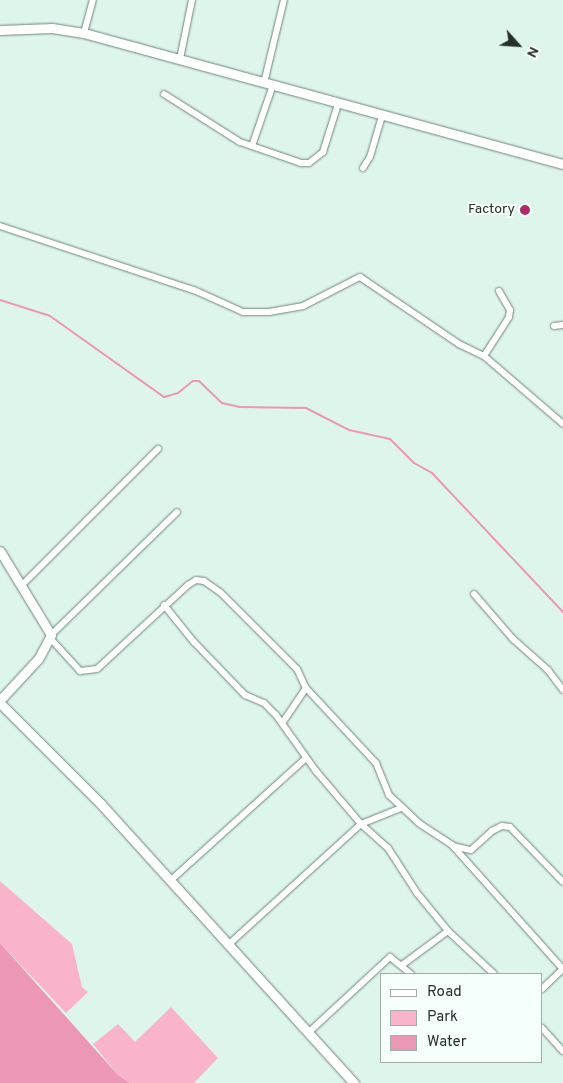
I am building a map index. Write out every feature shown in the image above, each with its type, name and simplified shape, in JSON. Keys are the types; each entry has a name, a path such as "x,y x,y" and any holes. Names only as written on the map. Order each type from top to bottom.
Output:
{"street":[{"path":"84,34 93,0"},
{"path":"180,59 192,0"},
{"path":"252,146 268,84 284,0"},
{"path":"0,30 52,28 84,34 563,164"},
{"path":"164,94 208,124 252,146 309,163 323,152 338,104"},
{"path":"363,168 370,157 382,116"},
{"path":"0,226 194,290 243,312 269,312 303,306 360,276 459,344 484,356 563,424"},
{"path":"484,356 498,330 509,317 510,310 499,291"},
{"path":"554,326 563,325"},
{"path":"21,586 158,449"},
{"path":"177,512 51,637 38,659 0,701 101,804 354,1083"},
{"path":"0,551 51,637 80,671 87,672 97,669 164,605 196,580 204,581 220,592 297,669 306,688 361,744 376,763 389,795 401,808 452,845 563,969 543,988"},
{"path":"474,594 513,639 548,670 563,690"},
{"path":"164,605 194,642 245,695 264,703 282,722 306,758 361,824 388,848 417,893 448,931 493,973"},
{"path":"282,722 306,688"},
{"path":"170,881 306,758"},
{"path":"228,945 361,824 401,808"},
{"path":"452,845 471,850 492,831 502,826 510,828 563,882"},
{"path":"402,965 448,931"},
{"path":"308,1033 390,957 410,973"},
{"path":"543,1029 563,1051"}],"green space":[{"path":"0,881 72,944 82,987 88,992 66,1013 0,943"},
{"path":"171,1007 218,1058 194,1083 130,1083 118,1075 93,1044 118,1024 135,1042"}],"water":[{"path":"0,943 118,1075 130,1083 0,1083"}],"waterway":[{"path":"0,300 50,316 164,397 178,393 193,381 199,381 222,403 240,407 306,408 349,430 390,439 414,463 432,473 563,612"}],"place":[{"name":"Factory","path":"525,210"}]}
